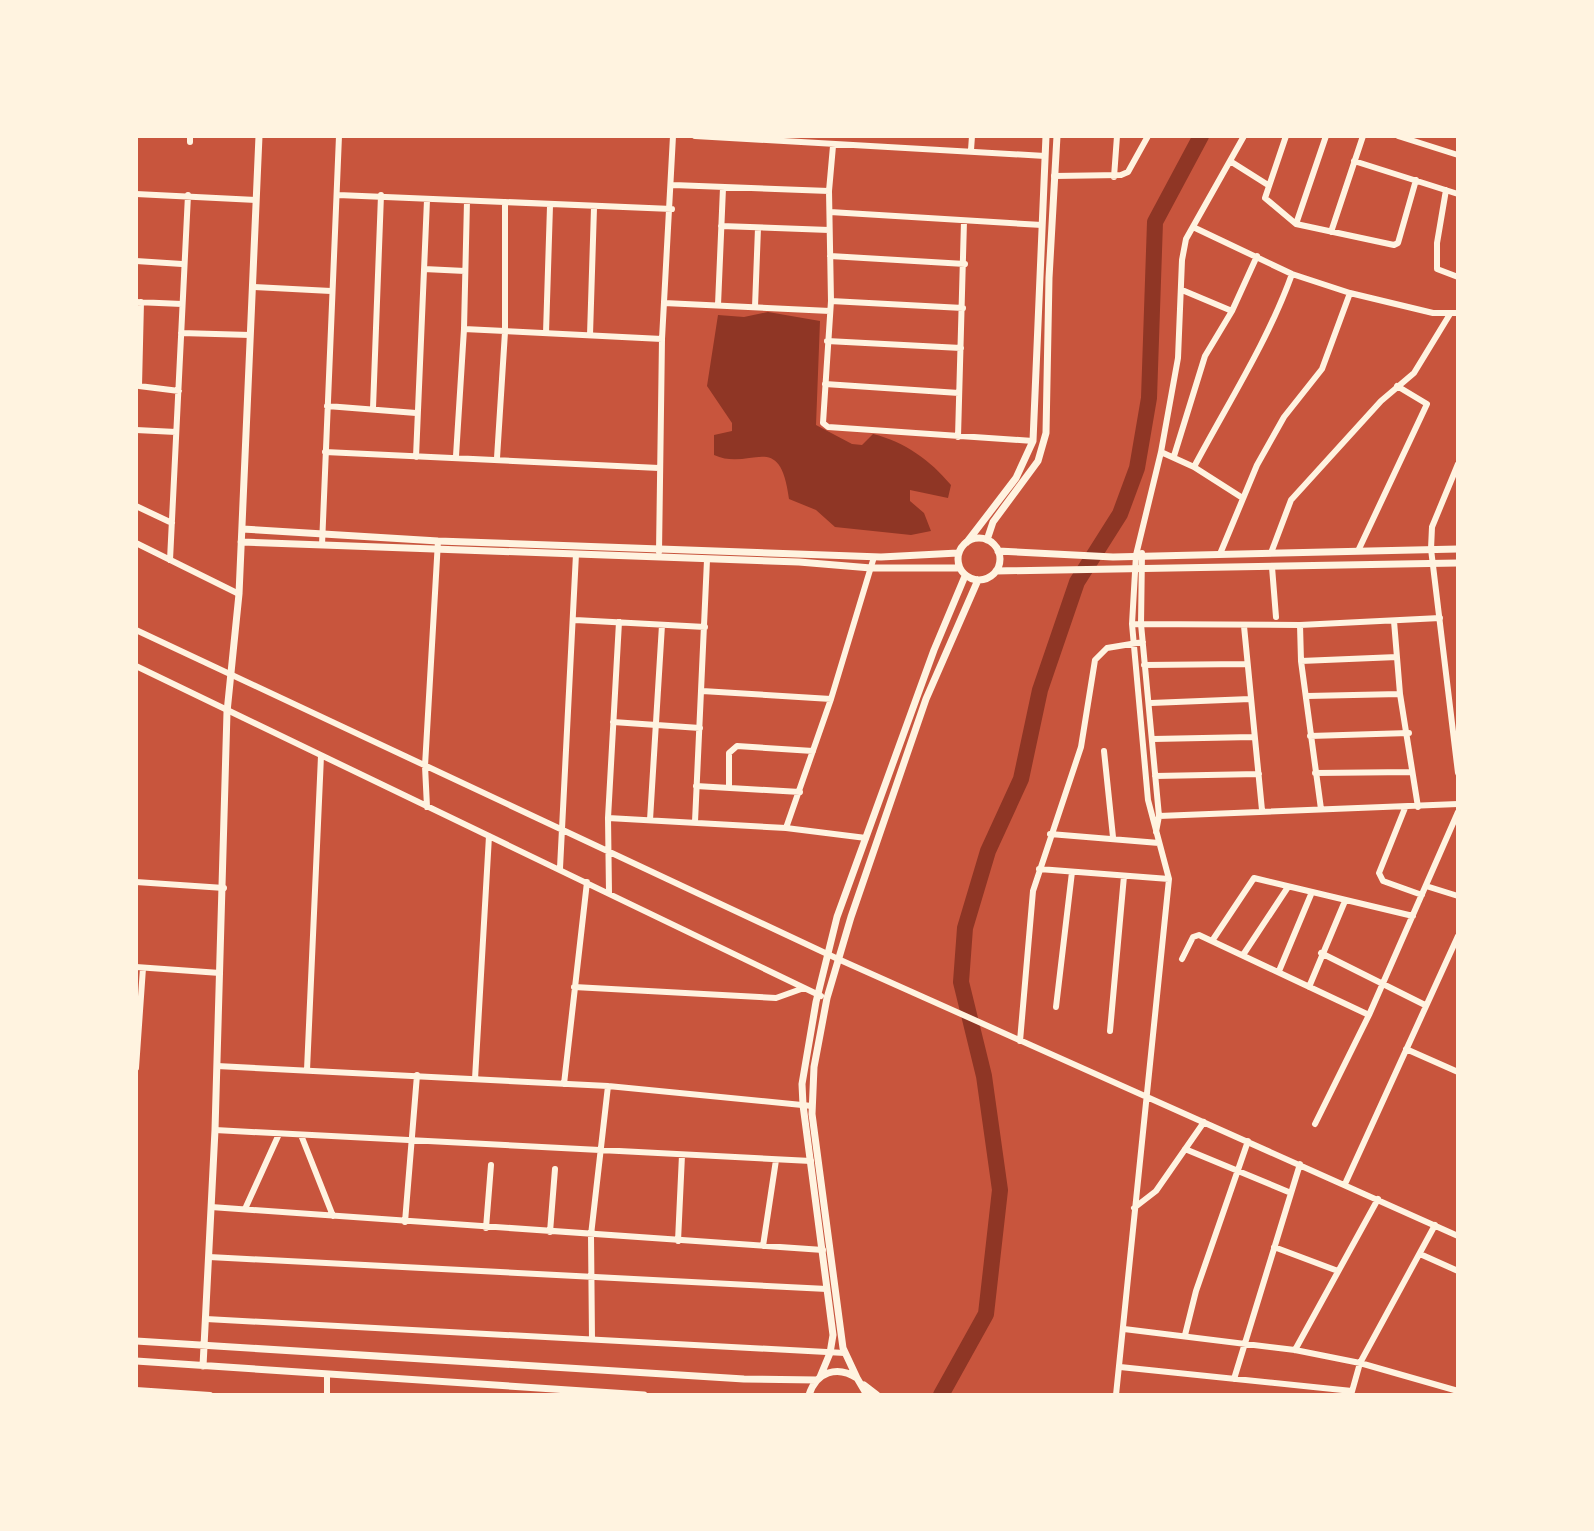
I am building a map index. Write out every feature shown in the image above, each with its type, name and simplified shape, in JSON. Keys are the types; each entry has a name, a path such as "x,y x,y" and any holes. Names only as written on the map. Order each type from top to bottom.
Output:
{"street":[{"path":"203,1366 224,888 227,712 239,594 259,136"},
{"path":"322,545 339,136"},
{"path":"659,558 662,339 672,209 673,136"},
{"path":"695,136 1045,156"},
{"path":"971,150 972,136"},
{"path":"978,580 965,576 959,568 958,553 1016,478 1033,441 1046,136"},
{"path":"987,540 993,522 1038,461 1046,433 1057,136"},
{"path":"1114,177 1117,136"},
{"path":"1054,176 1114,177 1128,172 1148,136"},
{"path":"1156,832 1159,816 1151,703 1144,665 1139,555 1178,358 1182,260 1193,227 1244,136"},
{"path":"1286,136 1268,185 1267,203 1296,224 1388,246 1398,243 1416,180"},
{"path":"1296,224 1326,136"},
{"path":"1331,232 1363,136"},
{"path":"1398,136 1458,155"},
{"path":"833,146 829,191 831,301 821,418 828,427 1033,441"},
{"path":"1230,161 1268,185"},
{"path":"1354,161 1458,194"},
{"path":"673,185 829,191"},
{"path":"718,305 723,188"},
{"path":"1446,190 1437,243 1437,269 1458,277"},
{"path":"136,194 256,200"},
{"path":"170,560 182,264 188,195"},
{"path":"338,195 672,209"},
{"path":"373,408 381,195"},
{"path":"416,457 427,200"},
{"path":"456,456 464,329 467,201"},
{"path":"497,458 505,332 505,202"},
{"path":"546,333 550,206"},
{"path":"590,335 594,208"},
{"path":"830,212 1042,225"},
{"path":"958,437 964,221"},
{"path":"721,226 829,230"},
{"path":"1193,227 1292,274 1350,293 1450,314 1458,313"},
{"path":"755,307 758,228"},
{"path":"830,256 965,264"},
{"path":"1174,456 1205,356 1232,311 1257,256"},
{"path":"136,261 182,264"},
{"path":"424,269 465,271"},
{"path":"1194,467 1278,313 1292,274"},
{"path":"252,287 331,291"},
{"path":"1182,290 1232,311"},
{"path":"1220,554 1241,497 1284,417 1322,369 1350,293"},
{"path":"831,301 963,308"},
{"path":"179,391 138,386 138,302 182,304"},
{"path":"664,303 830,311"},
{"path":"1271,553 1291,500 1397,386 1414,373 1450,314"},
{"path":"464,329 662,339"},
{"path":"181,333 250,335"},
{"path":"827,341 961,348"},
{"path":"825,384 959,393"},
{"path":"1358,551 1427,404 1397,386"},
{"path":"327,406 416,413"},
{"path":"136,430 176,432"},
{"path":"325,452 659,468"},
{"path":"1161,452 1194,467 1241,497"},
{"path":"1458,464 1432,527 1431,549 1458,773"},
{"path":"136,506 172,523"},
{"path":"242,529 576,554 871,568 959,568"},
{"path":"967,542 987,540"},
{"path":"987,540 998,551 1113,557 1458,549"},
{"path":"241,542 659,548 874,557 958,553"},
{"path":"136,543 239,594"},
{"path":"427,807 425,766 438,545"},
{"path":"996,571 998,551"},
{"path":"560,868 576,554"},
{"path":"786,828 831,699 874,557"},
{"path":"695,822 707,560"},
{"path":"867,1395 845,1353 812,1106 814,1067 838,959 926,699 978,580 996,571 1458,563"},
{"path":"1276,617 1272,567 1279,566"},
{"path":"1116,1395 1169,879 1148,800 1132,624 1139,569"},
{"path":"809,1395 830,1353 833,1335 802,1084 818,994 827,951 866,838 934,650 965,576"},
{"path":"1132,624 1300,625 1440,618"},
{"path":"575,620 705,627"},
{"path":"1394,621 1400,694 1409,733 1418,807"},
{"path":"609,893 608,818 619,622"},
{"path":"650,820 662,625"},
{"path":"1300,625 1301,661 1321,809"},
{"path":"1244,626 1262,810"},
{"path":"136,630 609,853 827,951 838,959 1458,1236"},
{"path":"1020,1041 1025,951 1039,869 1081,747 1095,660 1107,648 1143,642"},
{"path":"1301,661 1397,657"},
{"path":"1144,665 1247,664"},
{"path":"136,666 827,998"},
{"path":"702,691 831,699"},
{"path":"1307,696 1400,694"},
{"path":"1151,703 1250,699"},
{"path":"613,722 700,728"},
{"path":"1310,736 1409,733"},
{"path":"1153,739 1253,737"},
{"path":"729,786 729,753 737,746 813,751"},
{"path":"1104,751 1113,837"},
{"path":"307,1070 321,756"},
{"path":"1315,773 1412,772"},
{"path":"1155,776 1259,774"},
{"path":"696,786 800,792"},
{"path":"1159,816 1458,804"},
{"path":"1405,808 1379,873 1383,881 1422,895"},
{"path":"1315,1124 1369,1015 1458,812"},
{"path":"608,818 786,828 866,838"},
{"path":"1050,834 1159,843"},
{"path":"475,1079 489,836"},
{"path":"1039,869 1169,879"},
{"path":"1056,1007 1072,872"},
{"path":"1110,1031 1124,876"},
{"path":"1212,941 1251,879 1413,916"},
{"path":"136,882 224,888"},
{"path":"564,1084 587,882"},
{"path":"1426,886 1458,896"},
{"path":"1243,955 1288,887"},
{"path":"1279,971 1312,892"},
{"path":"1309,987 1345,901"},
{"path":"1182,959 1195,935 1369,1015"},
{"path":"1345,1184 1458,936"},
{"path":"1321,953 1425,1005"},
{"path":"136,1068 140,968 220,973"},
{"path":"574,987 776,998 805,988"},
{"path":"1406,1049 1458,1072"},
{"path":"217,1066 608,1086 812,1106"},
{"path":"405,1222 417,1075"},
{"path":"592,1339 589,1277 591,1235 608,1086"},
{"path":"1134,1208 1156,1191 1204,1122"},
{"path":"215,1130 811,1161"},
{"path":"245,1209 279,1134"},
{"path":"301,1135 333,1216"},
{"path":"1185,1335 1196,1291 1248,1141"},
{"path":"1185,1149 1291,1193"},
{"path":"678,1241 682,1155"},
{"path":"763,1246 776,1160"},
{"path":"1234,1379 1300,1164"},
{"path":"486,1228 491,1165"},
{"path":"550,1232 555,1169"},
{"path":"1295,1350 1378,1199"},
{"path":"211,1207 823,1250"},
{"path":"1120,1367 1352,1393 1360,1363 1435,1225"},
{"path":"1274,1247 1338,1271"},
{"path":"1420,1254 1458,1271"},
{"path":"209,1257 827,1289"},
{"path":"206,1319 845,1353"},
{"path":"1124,1329 1295,1350 1360,1363 1458,1391"},
{"path":"136,1341 744,1379 818,1378 843,1371 877,1395"},
{"path":"136,1361 535,1392 644,1395"},
{"path":"327,1375 327,1395"},
{"path":"136,1390 210,1395"}],"shaded area":[{"path":"768,312 820,321 816,425 852,444 862,445 873,434 896,442 926,460 951,485 948,498 910,490 910,501 924,513 931,531 911,535 835,527 816,510 789,499 785,477 771,458 727,459 714,455 714,435 732,431 732,423 707,386 718,315 744,317"}],"waterway":[{"path":"941,1395 986,1314 1000,1190 984,1076 961,982 965,928 988,851 1021,779 1040,690 1077,582 1120,514 1137,468 1149,398 1155,222 1201,136"}]}
